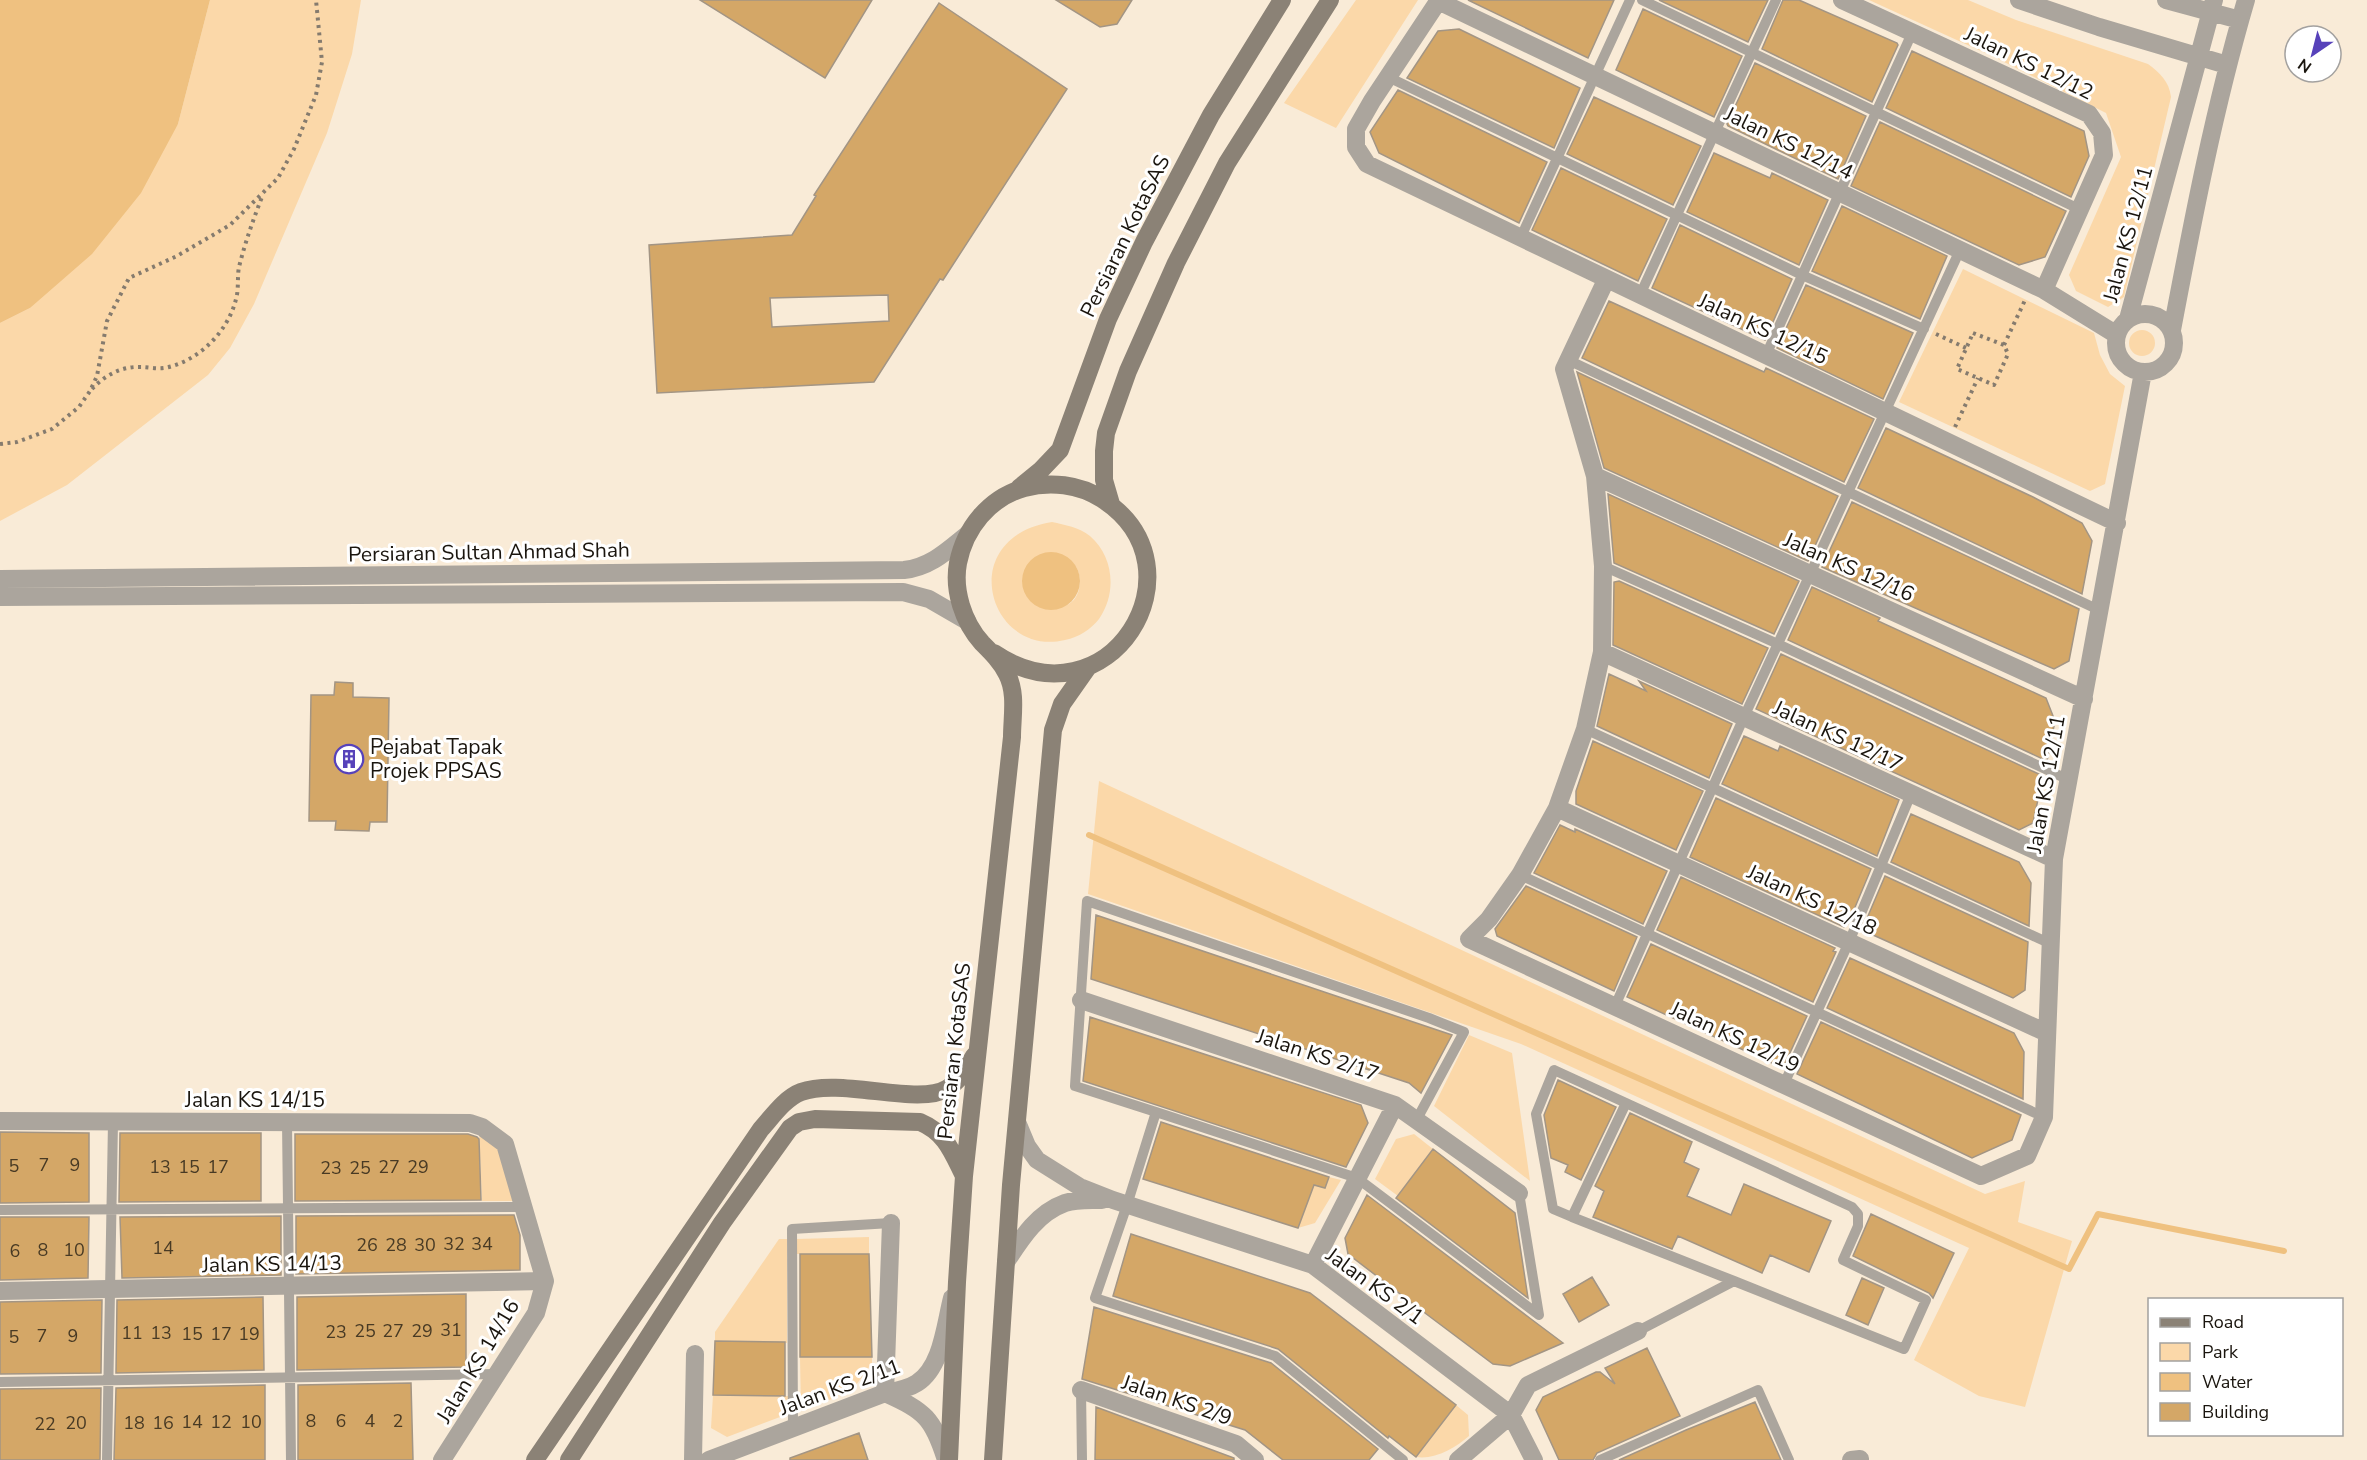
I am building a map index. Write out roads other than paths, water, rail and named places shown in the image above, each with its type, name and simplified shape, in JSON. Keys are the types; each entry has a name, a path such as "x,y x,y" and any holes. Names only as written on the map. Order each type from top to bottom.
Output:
{"main road":[{"name":"Persiaran KotaSAS","path":"1016,490 1032,486 1065,485 1082,488 1111,504 1123,516 1140,544 1146,568 1143,609 1127,638 1109,655 1088,667 1055,674 1039,673 1008,663 994,653 981,642 967,621 959,598 958,565 968,534 988,508 1041,470 1060,450 1099,341 1144,242 1211,115 1282,0"},
{"name":"Persiaran KotaSAS","path":"1111,504 1104,480 1106,433 1128,371 1176,263 1227,163 1330,0"},
{"name":"Persiaran KotaSAS","path":"948,1460 964,1176 1011,737 1013,694 1008,676 994,653"},
{"name":"Persiaran KotaSAS","path":"993,1460 1017,1122 1053,730 1062,704 1088,667"},
{"path":"535,1460 761,1130 785,1103 800,1092 816,1088 838,1087 910,1094 935,1093 946,1090 956,1082 976,1052"},
{"path":"569,1460 723,1223 790,1128 799,1122 815,1119 920,1122 934,1128 943,1137 964,1176"}],"street":[{"name":"Jalan KS 12/14","path":"1438,0 2038,287 2117,335"},
{"name":"Jalan KS 12/15","path":"1438,0 1356,129 1356,147 1366,164 1388,177 2117,523"},
{"name":"Jalan KS 12/12","path":"1842,0 2089,114 2102,133 2104,155 2081,210 2038,287"},
{"path":"2019,0 2227,65"},
{"path":"2166,0 2212,6 2240,20"},
{"path":"2143,372 2162,367 2170,360 2174,351 2172,330 2202,170 2227,65 2246,0"},
{"name":"Jalan KS 12/11","path":"2128,319 2212,6"},
{"path":"1520,875 1557,808 1585,729 1602,652 1603,566 1595,476 1564,369 1606,280"},
{"name":"Jalan KS 12/11","path":"1981,1176 2027,1156 2044,1117 2054,859 2143,372 2133,370 2124,364 2116,346 2117,335 2121,326 2128,319 2138,314 2158,316 2172,330"},
{"name":"Jalan KS 12/16","path":"1595,476 2084,699"},
{"name":"Persiaran Sultan Ahmad Shah","path":"0,579 904,570 915,569 933,561 968,534"},
{"name":"Persiaran Sultan Ahmad Shah","path":"0,597 903,592 929,599 967,621"},
{"name":"Jalan KS 12/17","path":"1602,652 2054,859"},
{"name":"Jalan KS 12/18","path":"1557,808 2047,1033"},
{"name":"Jalan KS 12/19","path":"1520,875 1489,919 1469,939 1981,1176"},
{"name":"Jalan KS 2/17","path":"1081,1000 1395,1104 1519,1193"},
{"path":"1313,1265 1395,1104"},
{"name":"Jalan KS 14/15","path":"0,1121 470,1123 482,1127 505,1144 523,1207"},
{"path":"1017,1122 1027,1146 1037,1160 1080,1187 1120,1202"},
{"path":"1006,1262 1022,1236 1047,1212 1077,1200 1120,1202"},
{"name":"Jalan KS 2/1","path":"1120,1202 1313,1265 1511,1415 1534,1460"},
{"path":"523,1207 545,1281"},
{"path":"891,1223 885,1393 914,1406 929,1421 948,1460"},
{"name":"Jalan KS 14/13","path":"0,1291 545,1281"},
{"name":"Jalan KS 14/16","path":"442,1460 536,1313 545,1281"},
{"name":"Jalan KS 2/11","path":"709,1460 885,1393 915,1385 926,1376 939,1352 957,1282"},
{"path":"1458,1460 1511,1415 1528,1385 1638,1331"},
{"path":"693,1460 695,1354"},
{"name":"Jalan KS 2/9","path":"1081,1390 1236,1444 1255,1460"}],"lane":[{"path":"1520,238 1630,0"},
{"path":"1642,0 2081,210"},
{"path":"1640,296 1776,0"},
{"path":"1766,355 1912,33"},
{"path":"1388,76 1676,216 1924,329"},
{"path":"1615,1006 1744,717 1960,250"},
{"path":"1568,360 2101,611"},
{"path":"1603,566 1778,644 2069,780"},
{"path":"1585,729 2051,944"},
{"path":"1784,1084 1849,942 1911,794"},
{"path":"1520,875 2044,1117"},
{"path":"1417,1119 1464,1032 1429,1017 1087,901 1076,1086 1357,1178 1539,1315 1519,1193"},
{"path":"1554,1070 1626,1103 1852,1207 1858,1214 1858,1226 1843,1260 1926,1300 1904,1349 1553,1209 1536,1114 1554,1070"},
{"path":"1572,1217 1626,1103"},
{"path":"1156,1112 1120,1202 1095,1298 1275,1356 1403,1460"},
{"path":"107,1460 113,1122"},
{"path":"287,1122 291,1460"},
{"path":"0,1210 523,1207"},
{"path":"793,1428 792,1229 891,1223"},
{"path":"1638,1331 1734,1281"},
{"path":"0,1382 498,1374"},
{"path":"1081,1390 1082,1460"},
{"path":"1600,1460 1758,1390 1789,1460"}],"water":[{"path":"0,0 210,0 178,124 141,193 92,254 30,308 0,323"},
{"path":"1051,552 1067,557 1075,565 1080,581 1075,597 1067,605 1051,610 1035,605 1027,597 1022,581 1027,565 1035,557"}],"waterway":[{"path":"1089,835 2069,1269 2098,1214 2284,1251"}],"place":[{"name":"Pejabat Tapak Projek PPSAS","path":"349,759"}]}
